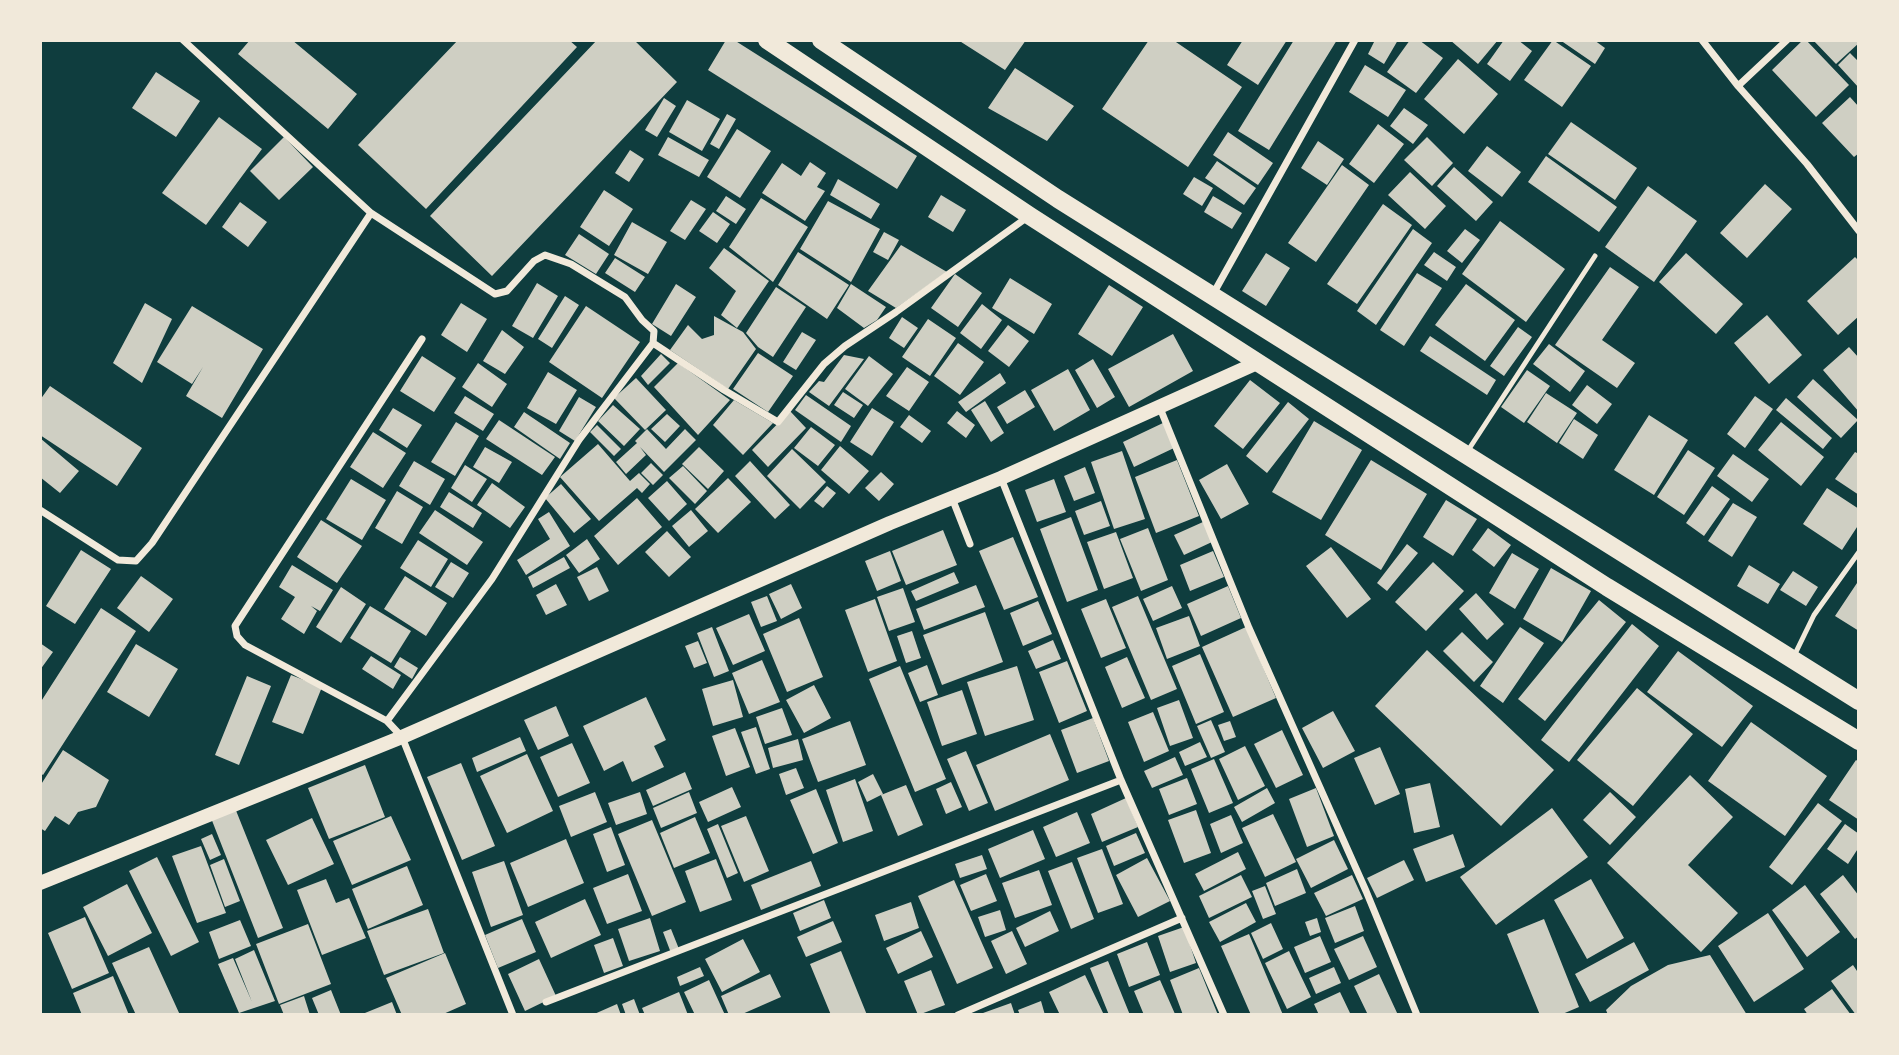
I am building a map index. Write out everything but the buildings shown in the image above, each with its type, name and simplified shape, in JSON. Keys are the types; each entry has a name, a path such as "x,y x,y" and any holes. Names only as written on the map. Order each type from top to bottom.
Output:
{"main road":[{"path":"766,40 1030,215 1606,587 1859,741"},
{"path":"821,40 1058,199 1859,701"},
{"path":"40,883 402,737 1001,478 1259,362"}],"street":[{"path":"183,40 371,213 495,294 507,291 534,261 545,254 571,264 625,297 654,331 653,343 579,440 492,579 387,721"},
{"path":"1212,296 1355,40"},
{"path":"1702,40 1738,86 1807,163 1859,231"},
{"path":"1738,86 1787,40"},
{"path":"40,510 118,560 136,561 152,543 371,213"},
{"path":"653,343 778,422 824,365 845,346 1030,215"},
{"path":"422,340 235,626 237,636 245,645 387,721 402,737 513,1015"},
{"path":"1160,408 1250,628 1366,891 1417,1015"},
{"path":"1001,478 1121,780 1224,1015"},
{"path":"952,498 970,544"},
{"path":"546,1002 1121,780"},
{"path":"958,1015 1182,918"}],"lane":[{"path":"1465,455 1595,256"},
{"path":"1793,659 1814,615 1859,552"}]}
